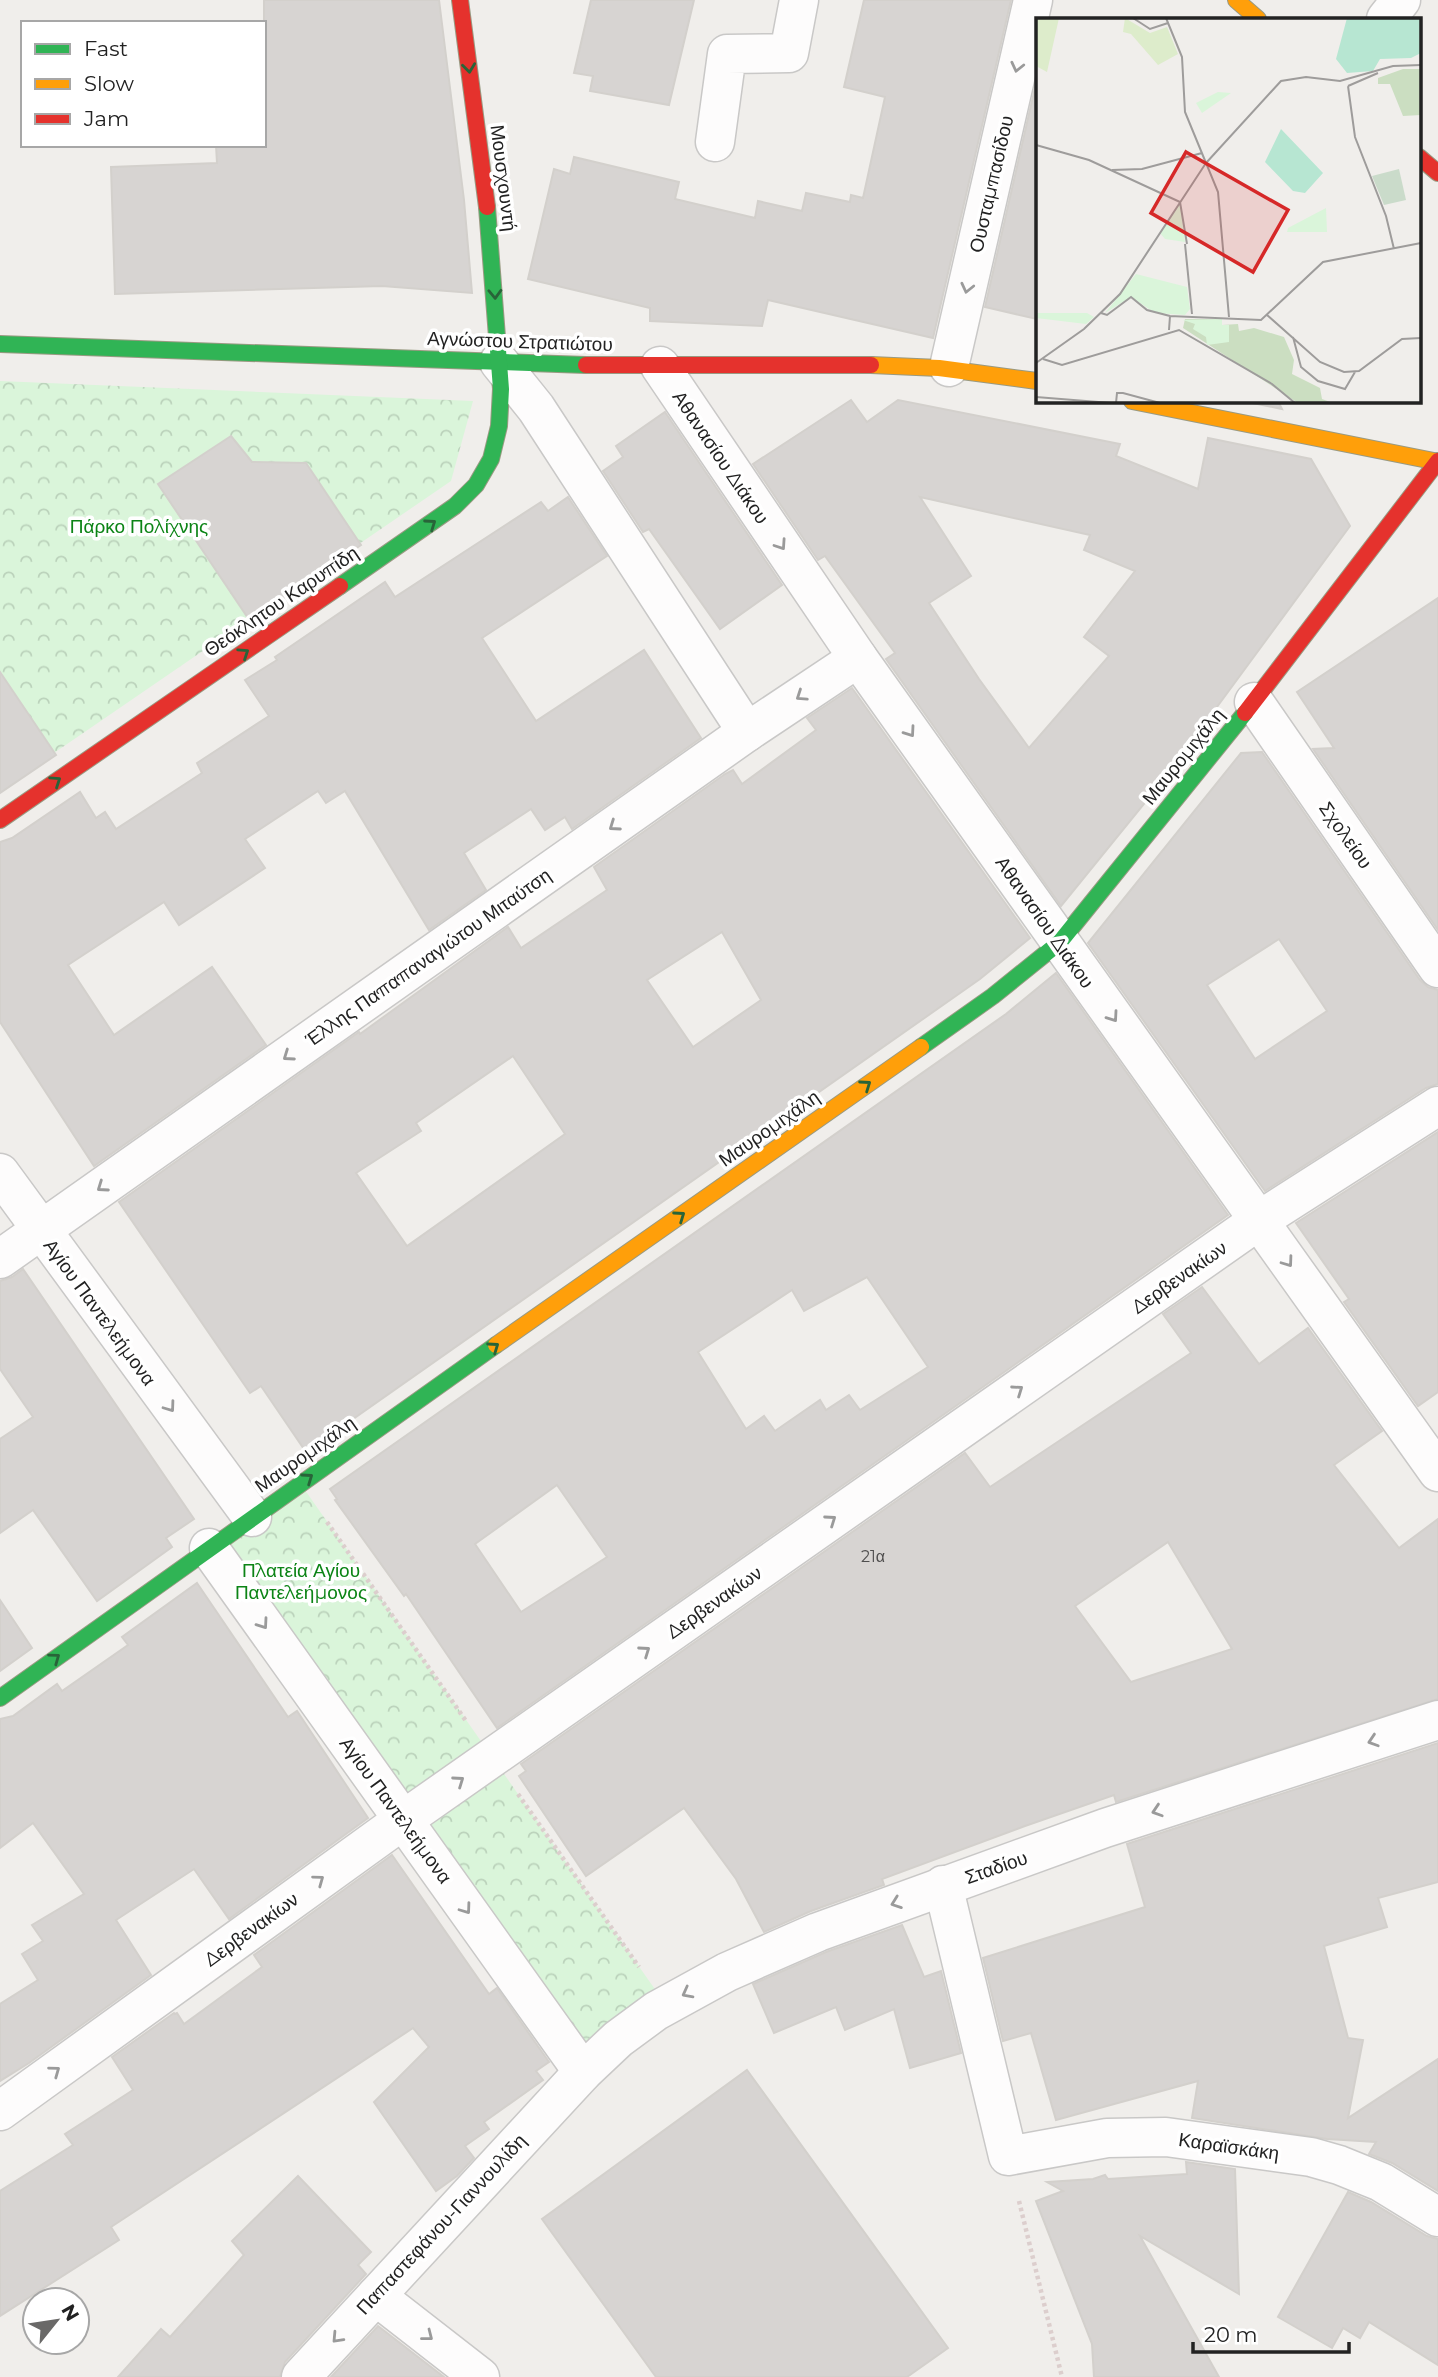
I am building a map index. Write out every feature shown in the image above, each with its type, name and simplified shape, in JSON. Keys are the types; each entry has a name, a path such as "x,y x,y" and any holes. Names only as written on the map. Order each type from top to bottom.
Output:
{"street":[{"name":"Μουσχουντή","path":"460,0 494,262 499,362"},
{"path":"715,142 727,54 789,53 799,0"},
{"name":"Ουσταμπασίδου","path":"949,368 1033,0"},
{"path":"1236,0 1257,18"},
{"path":"1387,18 1401,0"},
{"path":"1420,158 1438,173"},
{"name":"Αγνώστου Στρατιώτου","path":"0,344 660,366 901,364 1036,381"},
{"path":"499,362 536,408 747,732"},
{"name":"Θεόκλητου Καρυπίδη","path":"0,820 439,518 470,492 491,460 497,437 499,362"},
{"name":"Αθανασίου Διάκου","path":"660,366 858,658 1438,1472"},
{"path":"1137,402 1438,462"},
{"name":"Μαυρομιχάλη","path":"0,1698 1040,961 1060,942 1254,702 1438,462"},
{"name":"Έλλης Παπαπαναγιώτου Μιταύτση","path":"0,1259 747,732 858,658"},
{"name":"Σχολείου","path":"1254,702 1438,968"},
{"name":"Δερβενακίων","path":"0,2111 402,1820 1258,1221 1438,1106"},
{"name":"Αγίου Παντελεήμονα","path":"0,1174 252,1517"},
{"name":"Αγίου Παντελεήμονα","path":"209,1548 583,2072"},
{"name":"Σταδίου","path":"583,2072 642,2021 727,1972 818,1932 1105,1828 1438,1720"},
{"path":"943,1885 1008,2156"},
{"name":"Παπαστεφάνου-Γιαννουλίδη","path":"301,2377 583,2072"},
{"name":"Καραϊσκάκη","path":"1008,2156 1107,2138 1154,2136 1192,2140 1311,2157 1339,2165 1381,2182 1438,2217"},
{"path":"376,2296 480,2377"}],"path":[{"path":"1008,2156 1062,2377"}],"green space":[{"name":"Πάρκο Πολίχνης","path":"0,381 473,401 451,481 0,790"},
{"name":"Πλατεία Αγίου Παντελεήμονος","path":"300,1483 666,2005 583,2072 209,1548"}],"building":[{"path":"264,0 439,0 464,200 472,293 382,286 115,294 111,167 217,163 216,147 266,147"},
{"path":"591,0 694,0 669,105 590,91 593,76 574,73"},
{"path":"864,0 1011,0 933,338 768,300 762,326 650,321 650,308 528,279 554,169 570,174 574,157 679,182 675,199 755,218 758,201 802,211 806,193 850,202 851,195 863,198 885,97 844,87"},
{"path":"1036,83 1036,319 985,307"},
{"path":"851,400 867,422 898,400 1120,444 1116,456 1198,489 1208,438 1311,459 1350,526 1161,783 1061,906 886,659 895,653 825,556 818,560 753,464","holes":["920,497 1090,535 1084,550 1135,571 1084,637 1109,656 1029,748 929,603 971,576"]},
{"path":"1248,402 1278,402 1282,409"},
{"path":"665,412 782,585 720,629 649,529 643,532 603,471 623,457 616,446"},
{"path":"231,436 252,462 306,463 361,545 250,621 158,484"},
{"path":"568,497 607,556 482,638 536,721 644,650 701,738 572,829 565,817 545,830 531,809 464,853 486,890 429,930 345,791 326,803 318,791 245,839 265,868 179,925 164,902 68,965 114,1035 212,967 266,1045 94,1166 0,1022 0,842 12,838 80,792 96,818 105,812 116,829 202,773 197,763 269,716 245,680 277,660 275,657 385,582 395,597 541,502 548,511"},
{"path":"1438,598 1438,930 1313,749 1334,748 1297,692"},
{"path":"0,672 56,755 0,793"},
{"path":"852,688 1030,938 980,979 306,1452 261,1386 250,1393 119,1202 508,927 521,948 607,890 594,867 725,774 733,770 742,784 816,730 807,718","holes":["722,932 761,1000 693,1047 647,980","513,1056 565,1134 407,1246 356,1173 421,1131 416,1123"]},
{"path":"1262,752 1420,980 1428,987 1438,990 1438,1084 1426,1088 1265,1191 1088,943 1241,753","holes":["1279,939 1327,1011 1255,1059 1207,985"]},
{"path":"1056,973 1228,1215 497,1728 406,1594 404,1596 335,1500 337,1499 330,1489 1006,1014","holes":["867,1277 928,1367 860,1410 849,1395 826,1410 820,1400 775,1431 764,1416 746,1429 698,1352 792,1290 804,1311","557,1485 607,1557 521,1612 475,1544"]},
{"path":"1438,1132 1438,1392 1418,1406 1344,1302 1349,1299 1296,1223"},
{"path":"23,1269 194,1519 166,1538 172,1547 97,1601 33,1510 0,1533 0,1439 33,1417 0,1369 0,1281"},
{"path":"1202,1287 1259,1364 1308,1328 1382,1431 1334,1465 1399,1548 1438,1519 1438,1699 1116,1802 1114,1795 882,1879 884,1885 811,1911 764,1932 736,1879 684,1808 586,1876 519,1776 526,1771 521,1764 965,1453 990,1487 1191,1353 1163,1314","holes":["1168,1542 1232,1649 1131,1682 1075,1606"]},
{"path":"197,1583 288,1717 297,1711 368,1818 229,1919 194,1869 116,1920 151,1975 0,2081 0,2004 38,1980 22,1954 43,1941 32,1925 84,1894 33,1823 0,1848 0,1719 13,1716 57,1684 62,1691 128,1645 122,1637"},
{"path":"0,1600 32,1648 0,1671"},
{"path":"1438,1743 1438,1882 1378,1898 1387,1927 1324,1946 1348,2038 1363,2040 1348,2118 1438,2059 1438,2191 1392,2163 1369,2154 1376,2142 1327,2139 1192,2118 1198,2081 1056,2120 1031,2033 1003,2041 983,1958 1145,1907 1127,1844"},
{"path":"392,1855 489,1994 497,1988 549,2062 536,2071 543,2080 484,2122 489,2129 465,2146 474,2158 457,2176 436,2191 374,2102 429,2047 413,2028 111,2227 119,2240 47,2286 21,2286 21,2303 0,2316 0,2191 73,2145 65,2134 133,2090 112,2057 174,2013 177,2013 184,2024 262,1967 254,1955"},
{"path":"902,1925 924,1977 941,1971 961,2053 910,2068 894,2009 845,2030 836,2007 774,2033 753,1984 826,1952"},
{"path":"747,2070 948,2348 907,2377 656,2377 542,2219"},
{"path":"1186,2162 1235,2169 1239,2294 1140,2236 1219,2377 1094,2377 1092,2344 1036,2201 1063,2191 1047,2182 1093,2179 1105,2175 1108,2179 1187,2174"},
{"path":"298,2176 371,2252 358,2265 366,2274 285,2362 280,2377 118,2377 161,2329 170,2337 244,2255 232,2241"},
{"path":"1348,2192 1371,2202 1427,2236 1438,2239 1438,2365 1369,2322 1360,2338 1343,2328 1332,2348 1278,2317"},
{"path":"378,2326 444,2377 331,2377"}],"traffic: fast":[{"path":"340,586 455,506 476,485 491,459 499,426 501,389 487,207"},
{"path":"0,344 586,365"},
{"path":"921,1047 993,996 1060,942 1245,713"},
{"path":"0,1698 496,1345"}],"traffic: slow":[{"path":"1236,0 1257,18"},
{"path":"871,365 939,368 1036,381"},
{"path":"1137,402 1438,462"},
{"path":"496,1345 921,1047"}],"traffic: jam":[{"path":"460,0 487,207"},
{"path":"1420,158 1438,173"},
{"path":"586,365 871,365"},
{"path":"1245,713 1438,461"},
{"path":"0,820 340,586"}]}
